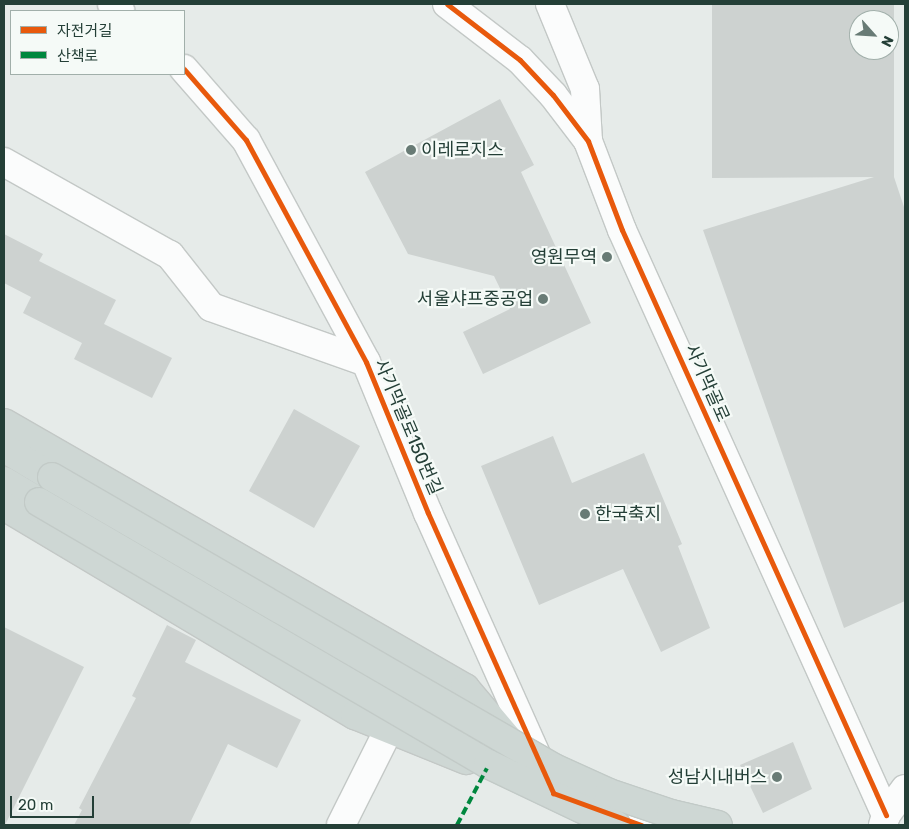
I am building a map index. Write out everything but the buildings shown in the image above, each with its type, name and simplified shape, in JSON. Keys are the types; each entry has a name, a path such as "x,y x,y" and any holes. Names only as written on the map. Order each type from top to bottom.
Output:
{"main road":[{"path":"4,423 465,688 553,792"},
{"path":"4,448 554,768 609,793 671,814 718,825"},
{"path":"4,481 488,764 616,825"},
{"path":"4,506 355,715 388,731 553,792"}],"street":[{"name":"사기막골로","path":"448,4 520,60 554,95 588,141 622,230 884,820"},
{"path":"550,4 584,89 588,141"},
{"name":"사기막골로150번길","path":"185,70 246,140 366,362 428,513 553,792"},
{"path":"4,162 170,255 211,307 366,362"},
{"path":"341,825 388,731"},
{"path":"884,820 905,789"},
{"path":"553,792 641,825"}],"marked path":[{"path":"457,825 487,768"}],"cycle path":[{"path":"447,4 520,60 553,95 588,141 622,230 886,815"},
{"path":"185,70 246,140 366,362 428,513 553,793 641,825"}],"place":[{"name":"이레로지스","path":"411,150"},
{"name":"영원무역","path":"607,257"},
{"name":"서울샤프중공업","path":"543,299"},
{"name":"한국축지","path":"585,514"},
{"name":"성남시내버스","path":"777,777"}]}
